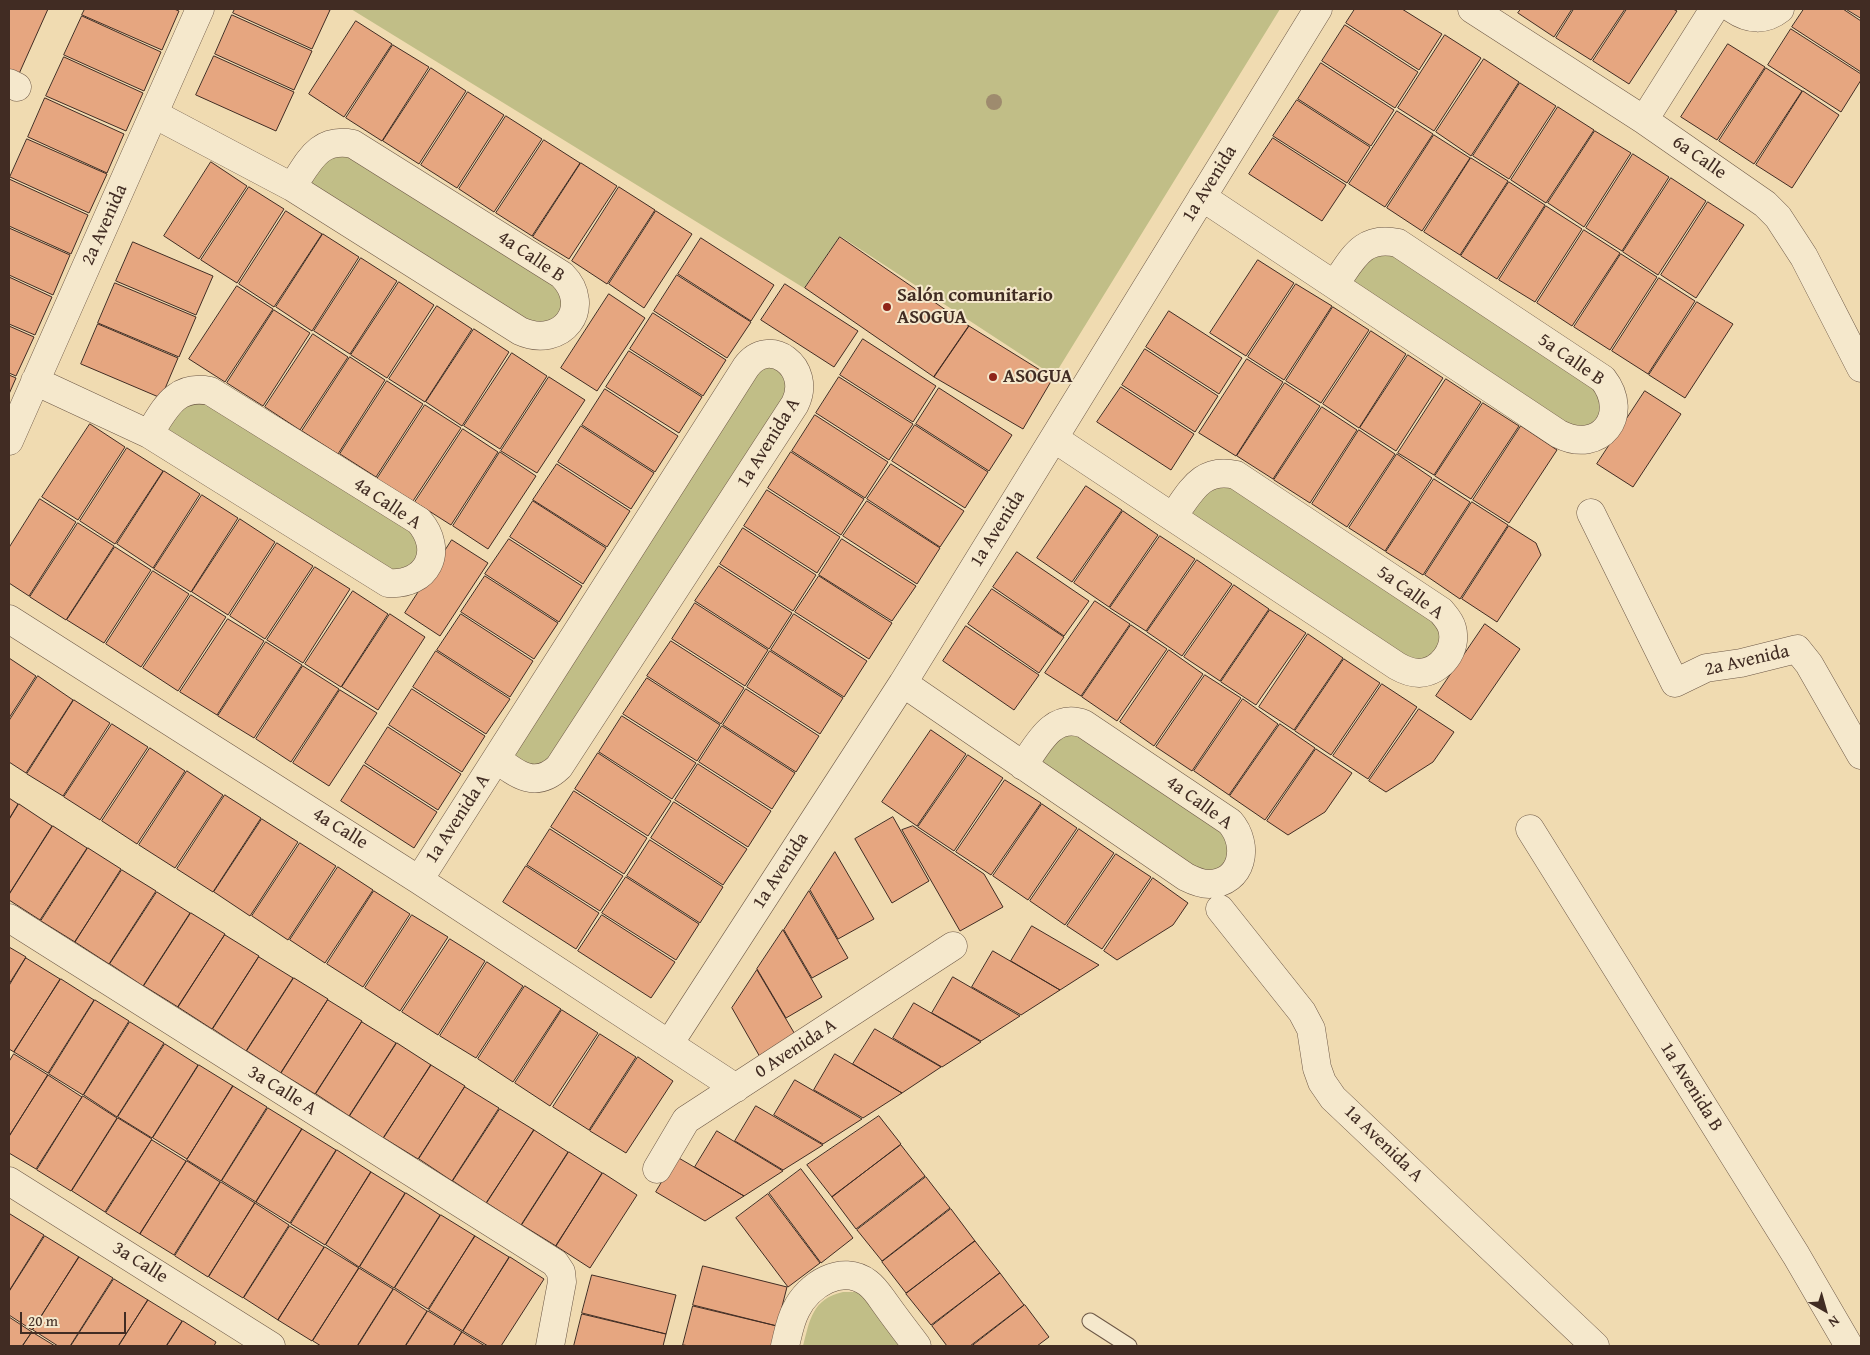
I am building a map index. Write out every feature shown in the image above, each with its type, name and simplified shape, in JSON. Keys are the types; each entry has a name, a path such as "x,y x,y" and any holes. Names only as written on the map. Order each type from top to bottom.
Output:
{"street":[{"name":"2a Avenida","path":"9,440 200,9"},
{"name":"1a Avenida","path":"669,1044 903,683 1318,9"},
{"name":"6a Calle","path":"1472,9 1644,120 1759,199 1778,217 1804,257 1861,368"},
{"path":"1644,120 1714,9"},
{"path":"1733,9 1756,18 1766,17 1780,9"},
{"name":"4a Calle B","path":"154,114 292,187 520,331 531,336 544,337 555,333 565,326 572,317 575,305 574,293 570,283 562,274 353,144 343,142 332,143 322,147 314,155 292,187"},
{"name":"5a Calle B","path":"1202,197 1570,439 1594,438 1604,431 1612,421 1615,410 1614,398 1610,388 1603,379 1398,243 1387,240 1376,241 1366,245 1358,252 1335,284"},
{"name":"1a Avenida A","path":"419,880 748,364 759,356 766,354 778,356 787,361 795,369 800,384 800,395 795,404 561,764 555,771 545,777 530,778 515,773 497,759"},
{"name":"4a Calle A","path":"35,381 149,434 388,583 400,584 412,580 422,574 429,564 432,552 431,540 427,530 419,521 210,392 200,389 178,395 170,402 149,434"},
{"name":"5a Calle A","path":"1054,439 1408,672 1420,673 1432,670 1442,664 1449,653 1453,642 1452,629 1448,619 1441,611 1236,476 1225,473 1214,474 1204,478 1196,485 1173,516"},
{"name":"2a Avenida","path":"1591,513 1675,683 1706,668 1797,649 1809,664 1861,755"},
{"name":"4a Calle","path":"9,619 419,880 736,1088"},
{"name":"4a Calle A","path":"903,683 1023,766 1186,877 1197,882 1209,884 1221,881 1239,865 1242,853 1241,841 1238,831 1230,822 1084,724 1068,721 1053,727 1044,734 1023,766"},
{"name":"1a Avenida B","path":"1530,829 1791,1247 1849,1346"},
{"name":"1a Avenida A","path":"1220,908 1302,1012 1311,1029 1317,1068 1322,1082 1333,1098 1595,1346"},
{"name":"3a Calle A","path":"9,918 556,1263 561,1272 562,1282 550,1346"},
{"name":"0 Avenida A","path":"657,1169 686,1120 953,946"},
{"name":"3a Calle","path":"9,1181 271,1346"},
{"path":"785,1346 793,1316 802,1300 815,1287 830,1277 842,1274 860,1278 870,1284 917,1346"}],"lane":[{"path":"1090,1321 1129,1346"}],"shaded area":[{"path":"351,9 1280,9 1054,376 840,236 804,288"},
{"path":"332,143 574,293 543,337 292,187"},
{"path":"1376,241 1614,398 1582,441 1335,284"},
{"path":"751,361 797,374 555,771 497,759"},
{"path":"188,391 427,530 412,581 149,434"},
{"path":"1214,474 1452,629 1420,673 1173,516"},
{"path":"1063,723 1241,841 1209,884 1023,766"},
{"path":"843,1292 855,1292 863,1295 870,1301 876,1307 899,1346 803,1346 811,1319 819,1305 833,1295"}],"building":[{"path":"9,9 48,9 18,76 9,71"},
{"path":"85,9 174,9 179,11 162,50 82,15"},
{"path":"235,9 330,10 312,49 233,13"},
{"path":"1355,9 1402,9 1442,34 1419,70 1346,23"},
{"path":"1521,9 1572,9 1554,37 1518,13"},
{"path":"1574,9 1625,9 1591,60 1556,38"},
{"path":"1627,9 1673,9 1677,11 1629,84 1593,61"},
{"path":"1804,9 1843,9 1861,21 1861,72 1792,27"},
{"path":"1846,9 1861,9 1861,18"},
{"path":"232,15 312,51 294,90 215,54"},
{"path":"82,16 161,52 144,91 64,55"},
{"path":"356,21 392,44 344,117 309,94"},
{"path":"1345,25 1418,72 1395,108 1322,61"},
{"path":"1791,29 1861,74 1861,80 1841,112 1768,65"},
{"path":"1445,35 1481,58 1434,131 1398,108"},
{"path":"1728,44 1765,67 1717,140 1681,117"},
{"path":"393,45 429,67 382,141 346,118"},
{"path":"214,56 294,92 276,131 196,95"},
{"path":"64,57 143,93 126,131 46,96"},
{"path":"1484,59 1519,82 1471,156 1436,132"},
{"path":"1321,63 1394,110 1371,146 1298,99"},
{"path":"431,68 466,91 419,164 383,141"},
{"path":"1766,68 1802,91 1754,164 1719,141"},
{"path":"1520,83 1556,106 1509,179 1473,156"},
{"path":"1803,91 1839,115 1792,188 1756,165"},
{"path":"468,92 504,115 457,188 421,165"},
{"path":"45,98 124,134 107,173 28,137"},
{"path":"1297,100 1370,147 1347,183 1273,136"},
{"path":"1558,107 1594,130 1546,203 1511,180"},
{"path":"1397,111 1433,134 1385,207 1349,184"},
{"path":"506,116 542,139 494,212 459,189"},
{"path":"1595,131 1631,153 1584,227 1548,203"},
{"path":"1434,135 1470,158 1422,231 1387,208"},
{"path":"1273,138 1346,185 1322,221 1249,174"},
{"path":"27,139 107,174 89,213 10,177"},
{"path":"544,140 580,163 532,236 496,213"},
{"path":"1633,154 1669,177 1622,251 1586,228"},
{"path":"1471,158 1508,181 1460,255 1424,232"},
{"path":"211,162 247,186 199,259 164,236"},
{"path":"581,163 617,186 569,259 533,237"},
{"path":"1671,178 1706,201 1658,275 1623,252"},
{"path":"9,179 88,215 71,254 9,226"},
{"path":"1509,182 1545,205 1497,279 1461,256"},
{"path":"249,187 284,209 237,283 201,260"},
{"path":"619,187 655,210 607,284 572,261"},
{"path":"1708,202 1744,225 1696,298 1661,275"},
{"path":"1546,206 1582,229 1535,302 1499,280"},
{"path":"286,211 322,234 274,307 239,284"},
{"path":"656,211 692,234 644,308 609,284"},
{"path":"9,228 70,255 53,295 9,275"},
{"path":"1584,230 1620,253 1572,326 1537,303"},
{"path":"323,234 359,257 312,331 276,307"},
{"name":"Salón comunitario ASOGUA","path":"840,237 969,326 934,377 805,288"},
{"path":"701,238 774,285 751,321 678,274"},
{"path":"133,242 213,276 196,315 116,281"},
{"path":"1621,254 1657,277 1610,350 1574,327"},
{"path":"361,258 397,281 350,354 314,331"},
{"path":"1258,260 1294,283 1246,356 1210,333"},
{"path":"677,275 751,322 727,358 654,311"},
{"path":"9,277 52,297 35,335 9,324"},
{"path":"1659,278 1695,301 1648,374 1612,351"},
{"path":"399,282 434,305 387,378 351,355"},
{"path":"115,283 196,317 179,357 98,323"},
{"path":"785,284 858,331 834,367 761,320"},
{"path":"1296,284 1332,306 1284,380 1248,357"},
{"path":"237,286 273,309 225,382 189,359"},
{"path":"609,294 645,318 597,391 561,368"},
{"path":"1697,302 1733,324 1685,398 1649,375"},
{"path":"437,306 472,329 425,402 389,379"},
{"path":"1333,307 1369,330 1321,403 1286,381"},
{"path":"274,310 310,333 263,406 227,383"},
{"path":"1169,311 1242,358 1219,394 1146,347"},
{"path":"653,313 726,360 703,396 630,349"},
{"path":"98,324 178,358 161,398 81,364"},
{"path":"9,326 34,337 16,376 9,373"},
{"name":"ASOGUA","path":"969,326 1053,378 1023,429 934,377"},
{"path":"474,329 509,352 462,426 426,402"},
{"path":"1371,331 1406,354 1359,428 1323,404"},
{"path":"313,334 348,357 300,430 265,407"},
{"path":"863,339 936,386 913,422 840,375"},
{"path":"1145,349 1218,396 1195,432 1122,385"},
{"path":"629,351 702,397 679,433 606,387"},
{"path":"512,353 547,376 500,449 464,426"},
{"path":"1408,355 1443,378 1396,451 1360,428"},
{"path":"350,357 385,380 338,454 302,431"},
{"path":"1247,359 1283,382 1236,456 1199,433"},
{"path":"9,375 16,378 9,394"},
{"path":"549,377 585,400 537,473 501,451"},
{"path":"839,377 913,424 889,460 816,413"},
{"path":"1446,379 1481,402 1434,475 1398,453"},
{"path":"387,381 423,404 376,477 340,454"},
{"path":"1285,383 1320,406 1273,479 1237,456"},
{"path":"1121,387 1194,434 1171,470 1097,422"},
{"path":"939,388 1012,435 989,471 916,424"},
{"path":"605,389 678,436 655,472 582,425"},
{"path":"1645,391 1681,414 1633,487 1597,464"},
{"path":"1483,403 1519,426 1471,499 1435,476"},
{"path":"425,405 461,428 413,501 377,479"},
{"path":"1322,407 1357,430 1310,503 1274,480"},
{"path":"815,415 888,462 865,498 792,451"},
{"path":"90,424 125,447 78,520 42,497"},
{"path":"915,425 988,472 965,508 892,461"},
{"path":"581,426 654,473 631,509 558,462"},
{"path":"1521,426 1557,450 1509,523 1473,500"},
{"path":"463,429 498,452 451,525 415,502"},
{"path":"1359,430 1395,454 1347,527 1312,504"},
{"path":"127,448 163,471 115,544 80,521"},
{"path":"500,452 536,476 488,549 453,526"},
{"path":"791,452 864,499 841,535 768,488"},
{"path":"1397,454 1432,478 1385,551 1349,528"},
{"path":"557,464 630,511 607,547 533,500"},
{"path":"891,464 964,511 940,547 867,499"},
{"path":"164,471 200,494 153,568 117,544"},
{"path":"1434,479 1470,502 1423,575 1386,552"},
{"path":"1086,486 1122,510 1072,582 1037,558"},
{"path":"767,490 840,537 817,573 744,526"},
{"path":"202,495 238,518 191,592 154,569"},
{"path":"40,499 76,522 29,596 9,583 9,548"},
{"path":"533,501 606,548 583,584 510,537"},
{"path":"867,501 940,548 917,584 843,536"},
{"path":"1472,502 1508,525 1460,599 1425,575"},
{"path":"1123,511 1158,535 1109,607 1074,583"},
{"path":"240,519 275,542 228,615 192,592"},
{"path":"78,523 114,546 66,620 30,597"},
{"path":"1509,526 1536,543 1541,555 1497,622 1462,599"},
{"path":"743,528 816,575 793,611 720,564"},
{"path":"1160,536 1195,559 1146,631 1110,608"},
{"path":"509,539 582,586 559,622 485,574"},
{"path":"842,539 916,586 892,621 819,575"},
{"path":"452,540 488,563 440,636 405,613"},
{"path":"277,543 313,566 265,639 230,616"},
{"path":"115,547 151,570 104,643 67,620"},
{"path":"1017,552 1089,601 1064,636 993,587"},
{"path":"1197,560 1232,584 1182,656 1147,632"},
{"path":"719,566 792,613 769,649 695,601"},
{"path":"315,567 350,589 303,663 267,640"},
{"path":"153,571 189,594 141,667 106,644"},
{"path":"485,576 558,623 534,659 461,612"},
{"path":"819,576 892,623 869,659 795,612"},
{"path":"1234,585 1269,609 1220,681 1184,657"},
{"path":"992,589 1064,637 1039,673 968,624"},
{"path":"353,591 388,614 341,687 305,664"},
{"path":"191,595 226,617 178,691 143,668"},
{"path":"1095,601 1130,624 1081,696 1045,673"},
{"path":"695,603 768,650 745,686 672,639"},
{"path":"1270,610 1306,633 1256,705 1221,682"},
{"path":"390,614 425,637 378,710 342,687"},
{"path":"461,614 533,661 510,697 437,650"},
{"path":"794,614 867,661 844,697 771,650"},
{"path":"228,619 264,641 217,715 180,692"},
{"path":"1485,624 1520,649 1471,720 1436,696"},
{"path":"1131,625 1167,649 1117,721 1082,697"},
{"path":"966,626 1039,675 1014,710 943,661"},
{"path":"1308,634 1343,658 1294,730 1259,707"},
{"path":"671,641 744,688 721,724 647,676"},
{"path":"266,642 302,665 254,738 218,716"},
{"path":"1169,650 1203,674 1154,746 1120,722"},
{"path":"436,651 510,699 486,734 413,687"},
{"path":"770,651 843,698 820,734 747,687"},
{"path":"9,658 36,676 9,718"},
{"path":"1344,659 1380,683 1331,755 1295,731"},
{"path":"303,666 339,689 291,762 256,739"},
{"path":"1205,675 1241,698 1192,771 1156,747"},
{"path":"38,676 73,700 26,773 9,762 9,721"},
{"path":"647,678 720,725 697,761 623,714"},
{"path":"1382,684 1417,707 1368,779 1333,756"},
{"path":"412,689 485,736 462,772 389,725"},
{"path":"746,689 819,736 796,772 723,725"},
{"path":"340,690 377,713 329,786 293,763"},
{"path":"1243,699 1278,724 1229,795 1194,771"},
{"path":"74,700 110,723 63,796 27,774"},
{"path":"1419,709 1454,732 1433,762 1386,792 1369,781"},
{"path":"622,716 696,763 672,799 599,752"},
{"path":"112,724 148,747 100,820 64,797"},
{"path":"1280,724 1315,748 1265,820 1230,796"},
{"path":"722,726 795,773 772,809 699,762"},
{"path":"388,727 461,774 438,810 365,763"},
{"path":"931,730 966,754 917,826 882,802"},
{"path":"150,748 185,771 137,844 102,821"},
{"path":"1316,749 1352,773 1325,812 1288,835 1267,821"},
{"path":"598,753 671,801 648,836 575,789"},
{"path":"968,755 1003,778 954,851 918,827"},
{"path":"698,764 771,811 748,847 675,800"},
{"path":"364,765 437,812 414,848 341,801"},
{"path":"187,771 223,795 175,868 139,845"},
{"path":"1005,780 1041,803 991,875 956,852"},
{"path":"574,791 647,838 624,874 551,827"},
{"path":"225,795 261,818 213,892 177,869"},
{"path":"9,798 18,804 9,819"},
{"path":"674,802 747,849 723,885 651,838"},
{"path":"19,804 52,826 9,894 9,820"},
{"path":"1042,804 1077,828 1028,900 993,876"},
{"path":"893,817 929,881 892,903 855,839"},
{"path":"262,819 298,842 250,916 214,892"},
{"path":"53,826 87,848 40,920 9,900 9,895"},
{"path":"913,826 984,874 1003,907 960,931 902,830"},
{"path":"550,829 623,876 600,911 527,865"},
{"path":"1079,829 1114,853 1065,925 1030,901"},
{"path":"650,840 723,887 700,923 627,876"},
{"path":"300,843 336,866 288,940 252,916"},
{"path":"88,848 121,869 75,942 41,921"},
{"path":"835,852 874,919 838,939 810,890"},
{"path":"1116,854 1151,877 1102,949 1067,926"},
{"path":"526,866 599,913 576,949 503,902"},
{"path":"338,867 373,890 325,963 290,940"},
{"path":"122,870 156,891 109,964 75,942"},
{"path":"626,877 699,924 676,960 602,913"},
{"path":"1153,878 1188,903 1173,925 1117,960 1104,951"},
{"path":"374,891 410,914 363,987 327,964"},
{"path":"809,891 848,958 812,978 784,930"},
{"path":"157,892 190,913 143,986 110,964"},
{"path":"191,913 225,934 178,1007 144,986"},
{"path":"412,915 448,937 400,1011 365,988"},
{"path":"602,915 675,962 651,998 578,951"},
{"path":"1032,926 1099,965 1060,990 1011,961"},
{"path":"783,930 822,997 786,1018 757,969"},
{"path":"225,935 259,956 212,1029 178,1007"},
{"path":"450,939 485,961 438,1035 402,1012"},
{"path":"9,947 26,957 9,984"},
{"path":"993,951 1060,990 1021,1015 972,987"},
{"path":"259,957 293,978 246,1051 213,1029"},
{"path":"26,958 60,979 14,1052 9,1049 9,986"},
{"path":"487,962 523,986 476,1058 440,1036"},
{"path":"757,970 796,1036 760,1057 732,1008"},
{"path":"953,977 1020,1016 981,1041 932,1013"},
{"path":"294,978 328,999 281,1073 247,1051"},
{"path":"61,979 94,1000 48,1073 14,1052"},
{"path":"525,986 561,1009 513,1082 478,1059"},
{"path":"95,1000 129,1021 83,1095 49,1074"},
{"path":"328,1000 362,1021 315,1094 281,1073"},
{"path":"914,1003 981,1042 942,1067 893,1038"},
{"path":"562,1010 598,1033 550,1106 515,1083"},
{"path":"130,1022 164,1043 117,1117 84,1095"},
{"path":"362,1022 396,1043 349,1116 316,1094"},
{"path":"875,1029 941,1067 902,1093 853,1064"},
{"path":"600,1034 636,1057 589,1130 553,1107"},
{"path":"397,1043 431,1065 383,1138 350,1116"},
{"path":"165,1044 198,1065 152,1138 118,1117"},
{"path":"14,1054 48,1075 9,1136 9,1062"},
{"path":"835,1054 902,1093 863,1118 814,1090"},
{"path":"638,1057 673,1081 626,1153 590,1131"},
{"path":"199,1065 233,1086 187,1159 153,1138"},
{"path":"431,1065 465,1086 418,1159 384,1138"},
{"path":"48,1075 82,1097 36,1169 9,1153 9,1137"},
{"path":"795,1080 862,1119 823,1144 774,1115"},
{"path":"233,1086 267,1107 221,1181 187,1160"},
{"path":"465,1087 499,1108 452,1181 419,1159"},
{"path":"83,1096 117,1118 71,1191 37,1170"},
{"path":"756,1106 823,1145 783,1170 735,1141"},
{"path":"268,1108 302,1129 256,1202 222,1181"},
{"path":"500,1109 534,1130 486,1203 453,1181"},
{"path":"879,1116 901,1144 832,1197 807,1165"},
{"path":"118,1118 152,1139 105,1212 72,1191"},
{"path":"302,1129 336,1150 290,1223 256,1202"},
{"path":"534,1130 568,1152 521,1225 487,1203"},
{"path":"717,1131 783,1171 744,1196 695,1167"},
{"path":"152,1140 186,1161 140,1234 106,1213"},
{"path":"901,1145 925,1176 856,1229 832,1197"},
{"path":"337,1150 371,1172 325,1245 291,1224"},
{"path":"569,1152 602,1173 556,1246 522,1225"},
{"path":"677,1157 744,1196 705,1221 656,1192"},
{"path":"187,1161 220,1182 174,1255 140,1234"},
{"path":"801,1169 853,1238 821,1263 769,1193"},
{"path":"371,1172 405,1193 359,1267 326,1245"},
{"path":"603,1173 637,1195 590,1268 556,1246"},
{"path":"926,1177 950,1208 882,1261 857,1230"},
{"path":"221,1182 255,1203 208,1277 175,1256"},
{"path":"406,1193 440,1215 394,1288 360,1267"},
{"path":"768,1194 820,1263 788,1287 736,1218"},
{"path":"255,1203 289,1225 243,1298 209,1277"},
{"path":"951,1209 975,1241 906,1293 882,1262"},
{"path":"10,1214 44,1235 9,1291 9,1216"},
{"path":"441,1215 475,1236 428,1309 395,1288"},
{"path":"290,1226 324,1247 278,1320 244,1298"},
{"path":"45,1236 79,1257 32,1330 9,1315 9,1292"},
{"path":"475,1236 509,1257 463,1331 429,1310"},
{"path":"975,1241 1000,1273 931,1325 906,1294"},
{"path":"325,1247 359,1268 312,1341 278,1320"},
{"path":"79,1257 113,1278 70,1346 58,1346 33,1330"},
{"path":"510,1257 544,1279 501,1346 488,1346 463,1331"},
{"path":"703,1266 787,1287 777,1326 693,1305"},
{"path":"359,1268 393,1289 357,1346 321,1346 313,1341"},
{"path":"1000,1273 1024,1305 970,1346 947,1346 932,1326"},
{"path":"592,1275 676,1295 666,1334 582,1313"},
{"path":"114,1279 148,1300 118,1346 71,1346"},
{"path":"394,1289 427,1311 405,1346 358,1346"},
{"path":"148,1300 182,1321 166,1346 119,1346"},
{"path":"1025,1305 1049,1337 1037,1346 972,1346"},
{"path":"693,1306 777,1326 772,1346 683,1345"},
{"path":"428,1311 462,1332 453,1346 406,1346"},
{"path":"582,1314 666,1334 663,1346 574,1346"},
{"path":"9,1317 32,1332 22,1346 9,1346"},
{"path":"183,1321 216,1342 214,1346 167,1346"},
{"path":"32,1332 55,1346 23,1346"},
{"path":"462,1332 485,1346 454,1346"}],"place":[{"name":"Salón comunitario ASOGUA","path":"887,307"},
{"name":"ASOGUA","path":"993,377"}]}
